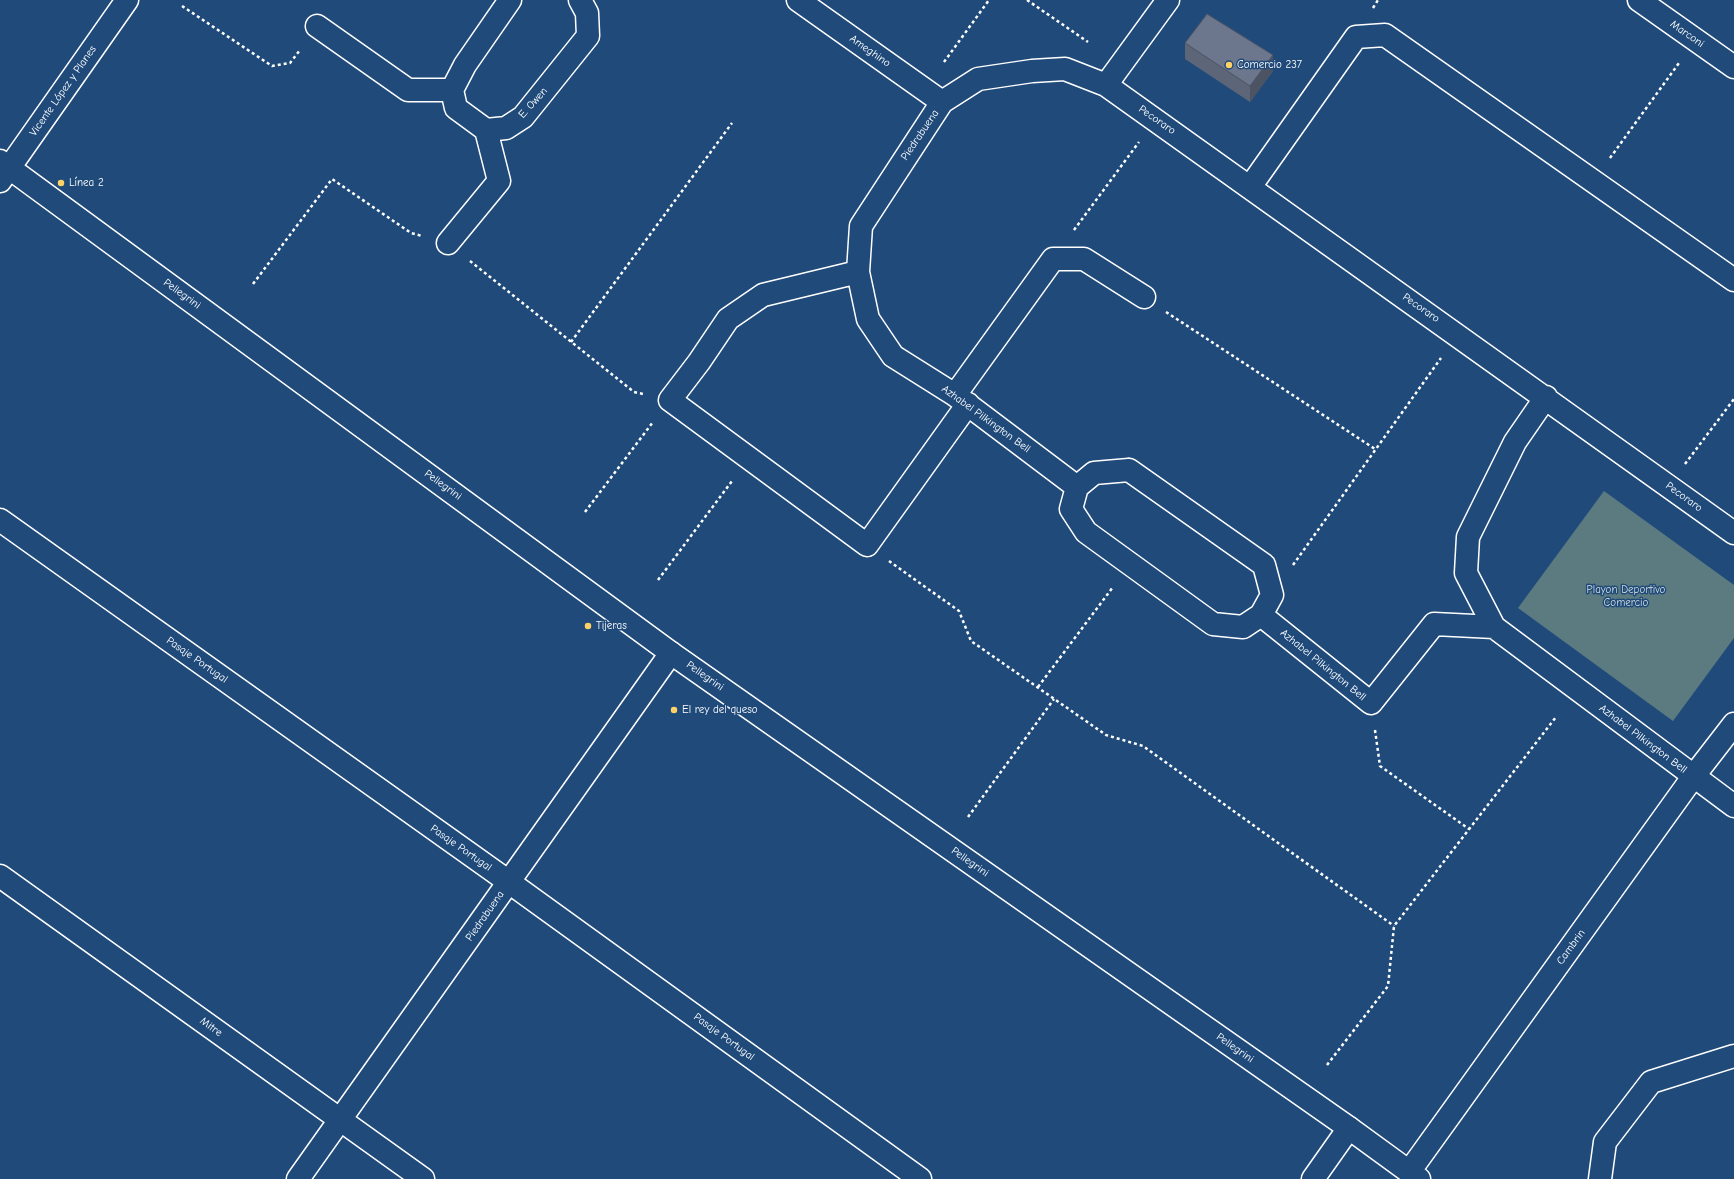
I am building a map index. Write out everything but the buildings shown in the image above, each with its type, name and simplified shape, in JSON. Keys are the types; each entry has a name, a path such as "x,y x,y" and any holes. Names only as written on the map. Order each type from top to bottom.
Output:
{"street":[{"name":"Vicente López y Planes","path":"3,170 127,0"},
{"path":"448,243 499,181 486,130 456,108 452,90 465,65 510,0"},
{"name":"E. Owen","path":"486,130 506,128 523,117 588,36 587,13 580,0"},
{"name":"Ameghino","path":"798,0 942,102"},
{"path":"1106,85 1168,0"},
{"name":"Marconi","path":"1639,0 1734,67"},
{"path":"317,26 408,90 452,90"},
{"path":"1250,187 1356,37 1385,36 1734,280"},
{"name":"Piedrabuena","path":"893,356 868,319 858,272 861,226 942,102 978,80 1032,71 1065,69 1106,85"},
{"name":"Pecoraro","path":"1106,85 1546,397 1734,533"},
{"name":"Pellegrini","path":"3,170 671,652 1349,1128 1414,1176"},
{"path":"858,272 763,295 728,319 699,362 670,400 867,545 1054,259 1084,259 1144,297"},
{"name":"Azhabel Pilkington Bell","path":"893,356 962,399 1077,487"},
{"name":"Azhabel Pilkington Bell","path":"1546,397 1516,442 1468,538 1466,573 1494,628 1734,806"},
{"path":"1129,470 1264,565 1272,595 1261,615 1243,627 1213,624 1086,532 1071,509 1077,487 1094,473 1129,470"},
{"name":"Pasaje Portugal","path":"0,520 509,882 920,1179"},
{"name":"Azhabel Pilkington Bell","path":"1261,615 1371,703 1434,624 1494,628"},
{"name":"Piedrabuena","path":"298,1179 671,652"},
{"name":"Cambrin","path":"1414,1176 1693,777 1734,724"},
{"name":"Mitre","path":"0,876 423,1179"},
{"path":"1600,1179 1605,1142 1652,1082 1734,1056"},
{"path":"1313,1179 1349,1128"}],"path":[{"path":"944,62 989,0"},
{"path":"1027,0 1088,42"},
{"path":"182,6 272,66 290,63 317,26"},
{"path":"1593,181 1696,40"},
{"path":"1054,259 1156,119"},
{"path":"571,342 732,123"},
{"path":"253,284 332,179 411,233 448,243 634,392 670,400 585,512"},
{"path":"1144,297 1375,449"},
{"path":"1272,595 1458,335"},
{"path":"1669,486 1734,399"},
{"path":"658,580 749,458"},
{"path":"867,545 958,611 971,641 1106,735 1143,746 1394,926"},
{"path":"1038,687 1130,564"},
{"path":"968,817 1054,699"},
{"path":"1371,703 1380,766 1469,829"},
{"path":"1328,1064 1388,986 1394,926 1556,717"}],"green space":[{"name":"Playon Deportivo Comercio","path":"1604,491 1734,585 1734,638 1673,721 1518,608"}],"place":[{"name":"Comercio 237","path":"1229,65"},
{"name":"Línea 2","path":"61,183"},
{"name":"Tijeras","path":"588,626"},
{"name":"El rey del queso","path":"674,710"}]}
